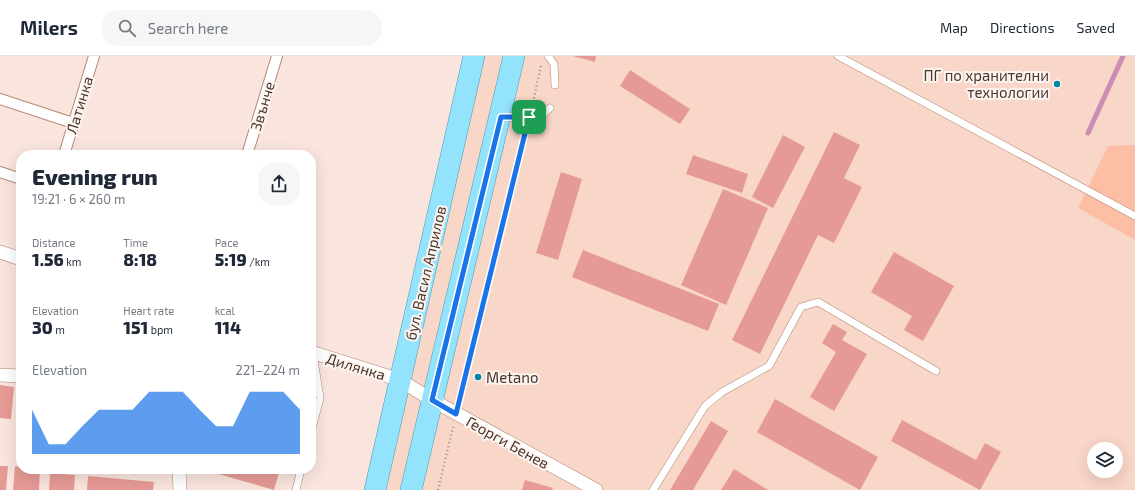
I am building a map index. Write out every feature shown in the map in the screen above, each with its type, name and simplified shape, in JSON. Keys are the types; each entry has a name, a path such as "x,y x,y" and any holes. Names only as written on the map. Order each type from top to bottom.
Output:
{"main road":[{"name":"бул. Васил Априлов","path":"375,490 474,56"},
{"path":"411,490 501,117 514,56"}],"street":[{"name":"Латинка","path":"65,150 94,56"},
{"name":"Звънче","path":"249,150 277,56"},
{"path":"0,99 73,123"},
{"path":"0,172 16,177"},
{"path":"0,252 16,257"},
{"name":"Дилянка","path":"316,354 400,380"},
{"path":"0,374 16,376"},
{"name":"Георги Бенев","path":"400,380 456,414 596,490"},
{"path":"179,474 180,490"}],"lane":[{"path":"548,56 554,64 555,85"},
{"path":"838,56 1135,216"},
{"path":"501,117 540,118 550,108"},
{"path":"653,490 705,406 722,392 769,366 801,307 818,302 936,371"},
{"path":"316,376 320,398 316,413"},
{"path":"296,490 300,474"}],"path":[{"path":"438,490 542,64"}],"shaded area":[{"path":"473,56 1135,56 1135,145 1108,147 1078,208 1135,240 1135,490 368,490"},
{"path":"1135,145 1135,240 1078,208 1108,146"}],"building":[{"path":"573,56 596,56 595,62"},
{"path":"630,70 690,109 680,124 620,86"},
{"path":"834,132 860,145 844,178 862,187 834,243 818,235 760,354 732,340"},
{"path":"783,135 805,147 773,208 752,197"},
{"path":"693,155 748,174 742,193 686,174"},
{"path":"561,172 582,179 558,260 536,253"},
{"path":"723,189 768,208 726,305 681,285"},
{"path":"583,250 719,304 708,331 572,277"},
{"path":"894,252 954,286 923,341 904,330 912,316 871,292"},
{"path":"833,324 847,332 842,340 867,354 834,411 810,397 836,352 822,343"},
{"path":"0,385 14,387 11,419 0,418"},
{"path":"775,399 878,457 860,490 757,432"},
{"path":"902,420 976,460 985,443 1001,452 980,490 891,441"},
{"path":"711,421 728,431 693,490 670,490"},
{"path":"0,466 8,466 6,490 0,490"},
{"path":"15,466 16,474 40,474 39,490 13,490"},
{"path":"734,469 768,490 721,490"},
{"path":"50,474 75,475 74,490 49,490"},
{"path":"218,474 279,474 274,490"},
{"path":"88,476 154,482 153,490 87,490"},
{"path":"525,480 553,488 552,490 522,490"}],"waterway":[{"path":"1088,133 1123,56"}],"place":[{"name":"ПГ по хранителни технологии","path":"1057,84"},
{"name":"Metano","path":"478,377"}],"route":[{"path":"501,117 529,117 456,414 432,400 501,117"}]}
